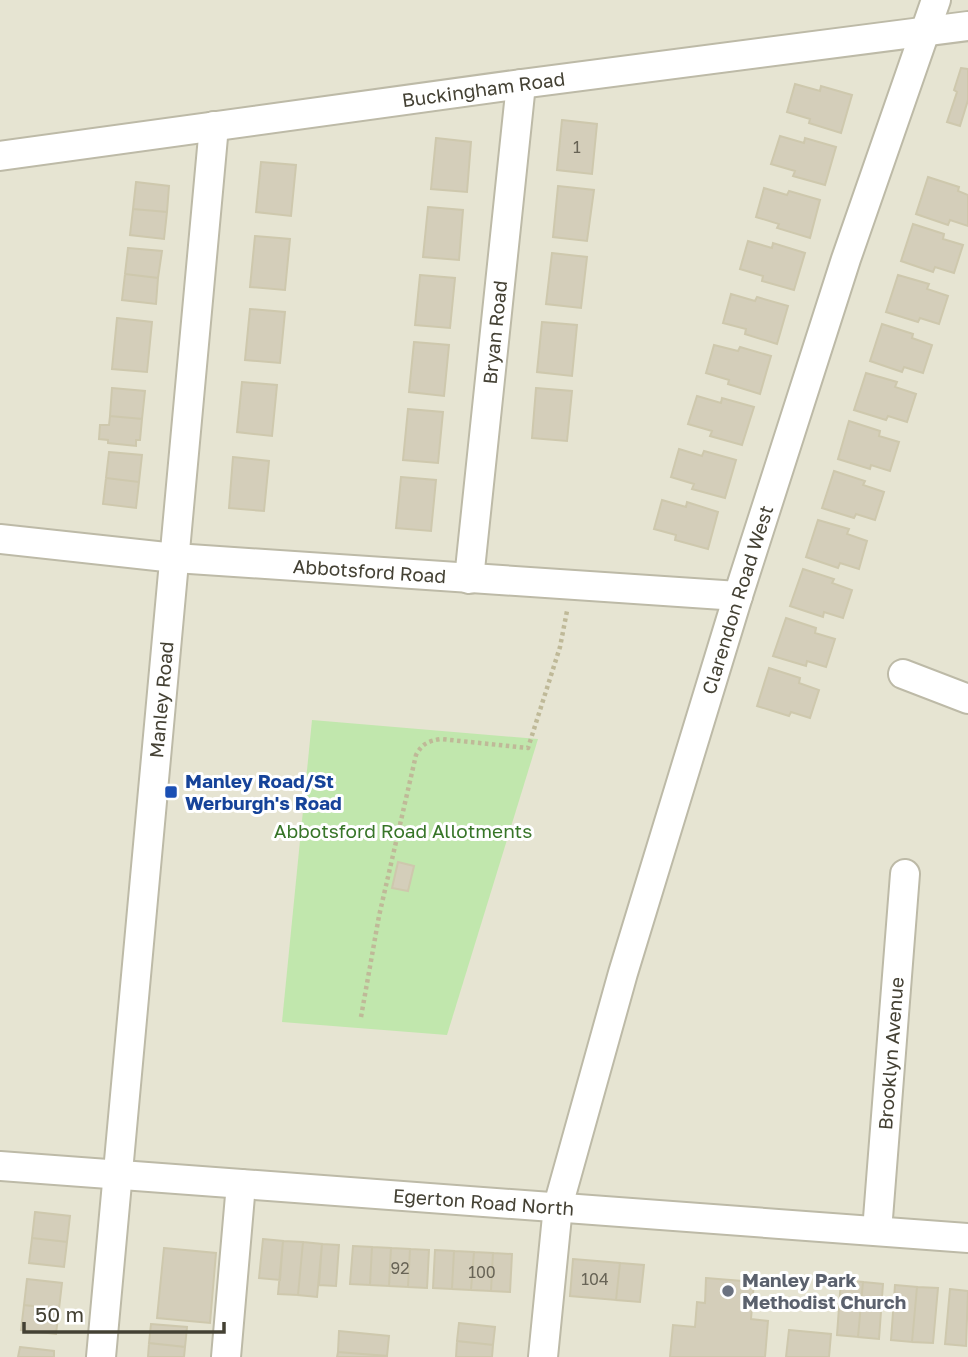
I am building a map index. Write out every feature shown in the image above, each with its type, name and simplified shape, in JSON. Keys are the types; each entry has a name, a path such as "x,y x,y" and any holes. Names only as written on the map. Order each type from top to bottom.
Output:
{"street":[{"name":"Clarendon Road West","path":"544,1357 558,1206 623,973 738,596 846,259 936,0"},
{"name":"Buckingham Road","path":"0,156 968,26"},
{"name":"Bryan Road","path":"469,579 521,84"},
{"name":"Manley Road","path":"101,1357 214,126"},
{"name":"Abbotsford Road","path":"0,540 175,558 738,596"},
{"path":"903,674 968,699"},
{"name":"Brooklyn Avenue","path":"877,1231 905,874"},
{"name":"Egerton Road North","path":"0,1166 968,1238"},
{"path":"226,1357 242,1184"}],"path":[{"path":"361,1017 379,916 416,755 420,747 428,741 441,739 528,748 561,647 569,585"}],"shaded area":[{"path":"0,0 968,0 968,1357 0,1357"}],"green space":[{"name":"Abbotsford Road Allotments","path":"312,720 538,739 447,1035 282,1022"}],"building":[{"path":"961,68 968,69 968,100 960,126 947,122 957,92 954,90"},
{"path":"795,84 820,91 821,86 852,95 841,133 809,123 810,119 787,112"},
{"path":"562,120 597,124 592,174 557,170"},
{"path":"780,136 804,143 805,138 836,147 825,185 793,176 795,171 771,164"},
{"path":"436,138 471,142 467,192 431,189"},
{"path":"261,162 296,165 291,216 256,212"},
{"path":"928,177 959,187 958,191 968,195 968,226 950,220 948,225 916,214"},
{"path":"136,182 169,186 167,212 133,209"},
{"path":"558,186 594,190 587,241 553,237"},
{"path":"764,188 787,195 789,191 820,200 810,238 777,228 779,224 756,217"},
{"path":"428,207 463,210 459,260 423,257"},
{"path":"133,209 167,212 164,239 130,235"},
{"path":"913,224 944,234 943,239 963,245 954,273 935,267 933,272 901,261"},
{"path":"255,236 290,239 285,290 250,287"},
{"path":"748,241 772,248 773,243 805,253 794,290 762,281 763,276 740,269"},
{"path":"128,248 162,251 158,278 125,274"},
{"path":"552,253 587,257 581,308 546,304"},
{"path":"125,274 158,278 156,304 122,300"},
{"path":"420,275 455,278 450,328 415,325"},
{"path":"898,275 929,284 927,289 948,296 939,324 920,318 918,322 886,312"},
{"path":"731,294 755,301 757,297 788,306 777,344 745,334 746,329 723,323"},
{"path":"250,309 285,312 280,363 245,360"},
{"path":"117,318 152,322 147,372 112,369"},
{"path":"542,322 577,325 572,376 537,372"},
{"path":"882,324 913,334 912,338 932,345 923,373 904,367 902,372 870,361"},
{"path":"414,342 449,345 444,396 409,392"},
{"path":"714,345 738,351 740,347 771,356 760,394 728,384 729,380 706,373"},
{"path":"866,373 897,382 895,387 916,394 907,422 888,416 886,420 854,410"},
{"path":"242,382 277,385 272,436 237,432"},
{"path":"112,388 145,391 142,419 110,416"},
{"path":"536,388 572,391 567,441 532,438"},
{"path":"697,396 721,403 722,398 754,407 742,445 710,436 712,431 688,424"},
{"path":"408,409 443,412 438,463 403,460"},
{"path":"110,416 142,419 140,440 136,440 136,446 108,443 108,440 99,439 100,425 109,425"},
{"path":"849,421 880,431 879,436 899,442 890,471 871,465 870,469 838,459"},
{"path":"679,449 702,456 704,451 736,460 725,498 692,489 694,484 671,477"},
{"path":"109,452 142,455 139,482 106,478"},
{"path":"233,457 269,461 264,511 229,508"},
{"path":"834,471 865,481 863,485 884,492 875,520 856,514 854,518 822,508"},
{"path":"401,477 436,480 431,531 396,528"},
{"path":"106,478 139,482 136,508 103,504"},
{"path":"662,500 686,507 687,502 718,512 708,549 675,540 676,535 654,529"},
{"path":"818,520 849,529 847,534 867,541 859,569 840,563 838,568 806,557"},
{"path":"803,569 834,579 832,583 852,590 843,618 824,612 823,617 790,606"},
{"path":"786,618 816,628 815,633 835,639 826,667 807,661 806,666 773,656"},
{"path":"769,668 800,678 799,683 819,690 810,718 791,712 789,716 757,706"},
{"path":"398,862 414,866 408,891 392,888"},
{"path":"35,1212 70,1216 67,1242 32,1238"},
{"path":"32,1238 67,1242 64,1267 29,1263"},
{"path":"263,1239 283,1241 280,1280 259,1278"},
{"path":"283,1241 303,1242 298,1295 278,1294"},
{"path":"303,1242 322,1244 317,1297 298,1295"},
{"path":"322,1244 339,1245 336,1286 319,1285"},
{"path":"353,1246 372,1247 370,1285 350,1284"},
{"path":"372,1247 391,1248 389,1286 370,1285"},
{"path":"164,1248 216,1253 210,1323 157,1318"},
{"path":"391,1248 410,1249 408,1287 389,1286"},
{"path":"410,1249 429,1250 427,1288 408,1287"},
{"path":"435,1250 454,1251 452,1289 433,1288"},
{"path":"454,1251 474,1252 471,1290 452,1289"},
{"path":"474,1252 493,1253 491,1291 471,1290"},
{"path":"493,1253 512,1254 510,1292 491,1291"},
{"path":"573,1259 620,1263 616,1300 570,1296"},
{"path":"620,1263 644,1265 640,1302 616,1300"},
{"path":"706,1278 754,1282 751,1319 768,1321 765,1357 670,1357 673,1325 695,1327 697,1302 705,1303"},
{"path":"27,1279 62,1283 59,1309 24,1305"},
{"path":"841,1280 863,1282 858,1337 837,1335"},
{"path":"863,1282 883,1284 879,1339 858,1337"},
{"path":"895,1285 917,1287 912,1342 891,1340"},
{"path":"917,1287 938,1288 933,1343 912,1342"},
{"path":"950,1289 968,1291 966,1346 945,1344"},
{"path":"24,1305 59,1309 56,1334 21,1330"},
{"path":"459,1323 495,1327 493,1345 457,1341"},
{"path":"151,1324 187,1327 185,1347 149,1343"},
{"path":"789,1330 831,1334 829,1357 786,1357"},
{"path":"339,1331 389,1336 387,1356 338,1352"},
{"path":"457,1341 493,1345 492,1357 456,1357"},
{"path":"149,1343 185,1347 184,1357 148,1357"},
{"path":"20,1347 54,1351 54,1357 18,1357"},
{"path":"338,1352 387,1356 387,1357 337,1357"}],"place":[{"name":"Manley Road/St Werburgh's Road","path":"171,792"},
{"name":"Manley Park Methodist Church","path":"728,1291"}]}
